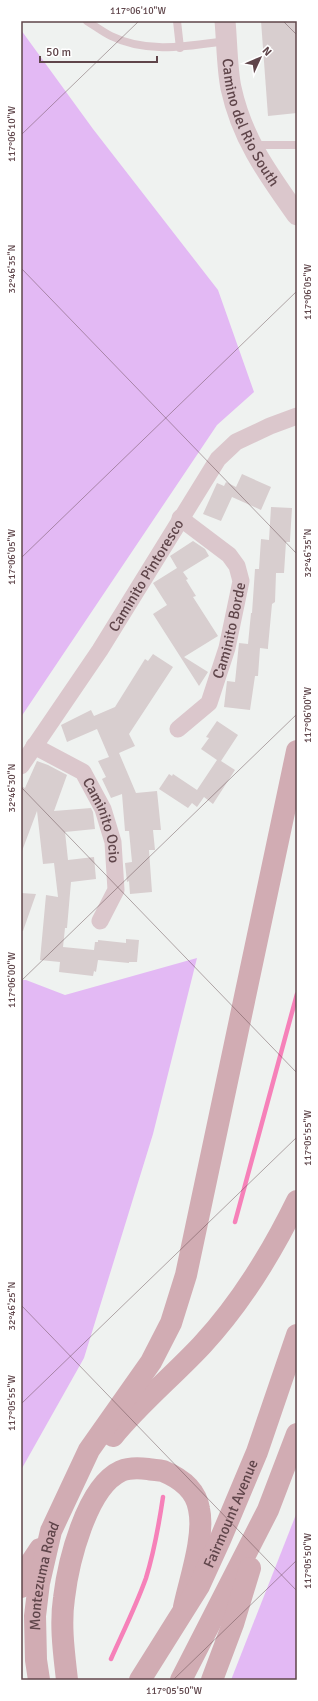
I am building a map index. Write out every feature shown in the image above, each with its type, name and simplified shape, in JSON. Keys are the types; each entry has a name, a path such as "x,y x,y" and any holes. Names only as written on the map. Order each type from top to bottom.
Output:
{"main road":[{"path":"77,1478 89,1450 151,1362 171,1322 186,1275 297,751"},
{"path":"77,1478 120,1428 202,1345 230,1310 268,1256 297,1201"},
{"name":"Fairmount Avenue","path":"140,1680 202,1579 257,1452 297,1335"},
{"name":"Fairmount Avenue","path":"181,1680 268,1510 297,1434"},
{"path":"67,1680 63,1643 63,1599 73,1553 82,1525 92,1502 105,1483 121,1471 141,1468 161,1471 181,1480 193,1492 199,1508 201,1527 184,1607"},
{"name":"Montezuma Road","path":"39,1680 36,1660 35,1616 39,1583 52,1531 77,1478"},
{"path":"212,1680 233,1624 268,1510"},
{"path":"21,1587 28,1567 52,1531"}],"street":[{"name":"Camino del Rio South","path":"226,31 231,87 243,130 264,169 297,215"},
{"name":"Caminito Pintoresco","path":"21,766 100,650 180,518 218,459 236,442 270,426 297,416"},
{"name":"Caminito Borde","path":"178,729 209,703 227,648 241,581 237,566 229,555 180,518"},
{"name":"Caminito Ocio","path":"34,746 83,772 103,809 113,842 116,890 100,921"}],"lane":[{"path":"87,21 111,36 143,47 180,48 226,31"},
{"path":"177,21 180,48"},
{"path":"251,145 297,145"}],"shaded area":[{"path":"21,30 93,129 218,290 254,392 217,425 21,717"},
{"path":"197,958 153,1134 84,1358 21,1470 21,980 26,980 65,995"},
{"path":"297,1512 297,1680 231,1680"}],"building":[{"path":"261,21 297,21 297,113 268,116"},
{"path":"242,474 271,487 261,510 232,497 221,521 203,514 217,483 224,486 226,482 236,487"},
{"path":"271,507 292,508 290,542 286,542 284,573 276,573 275,602 272,604 268,649 260,648 258,676 255,676 250,710 224,707 227,681 235,682 239,643 248,644 255,569 259,569 261,539 269,540"},
{"path":"193,541 205,549 209,556 183,572 196,596 193,597 218,636 184,657 208,672 199,686 153,614 167,605 153,583 177,568 170,556"},
{"path":"153,654 173,667 129,734 135,746 119,753 136,793 157,791 161,830 153,830 155,850 149,850 152,892 130,894 125,863 132,862 129,831 125,831 122,794 111,798 102,779 106,777 98,761 109,757 97,729 67,742 61,725 91,710 94,716 115,707 145,659 148,661"},
{"path":"217,721 238,735 221,761 235,770 213,804 204,797 197,807 192,803 188,808 159,789 169,774 172,776 173,774 197,790 217,760 201,749 209,738 206,737"},
{"path":"37,761 67,775 54,811 91,808 93,812 95,829 65,832 68,860 94,857 96,879 71,882 67,928 65,928 63,947 94,950 95,942 98,942 98,940 126,943 126,939 139,940 137,962 129,963 98,960 96,972 94,971 93,976 59,972 60,962 40,960 46,895 58,897 54,863 43,864 37,811 21,851 21,786 25,788"},
{"path":"21,893 36,894 23,931 21,931"}],"waterway":[{"path":"235,1222 297,994"},
{"path":"111,1659 134,1609 146,1578 156,1538 163,1497"}]}
